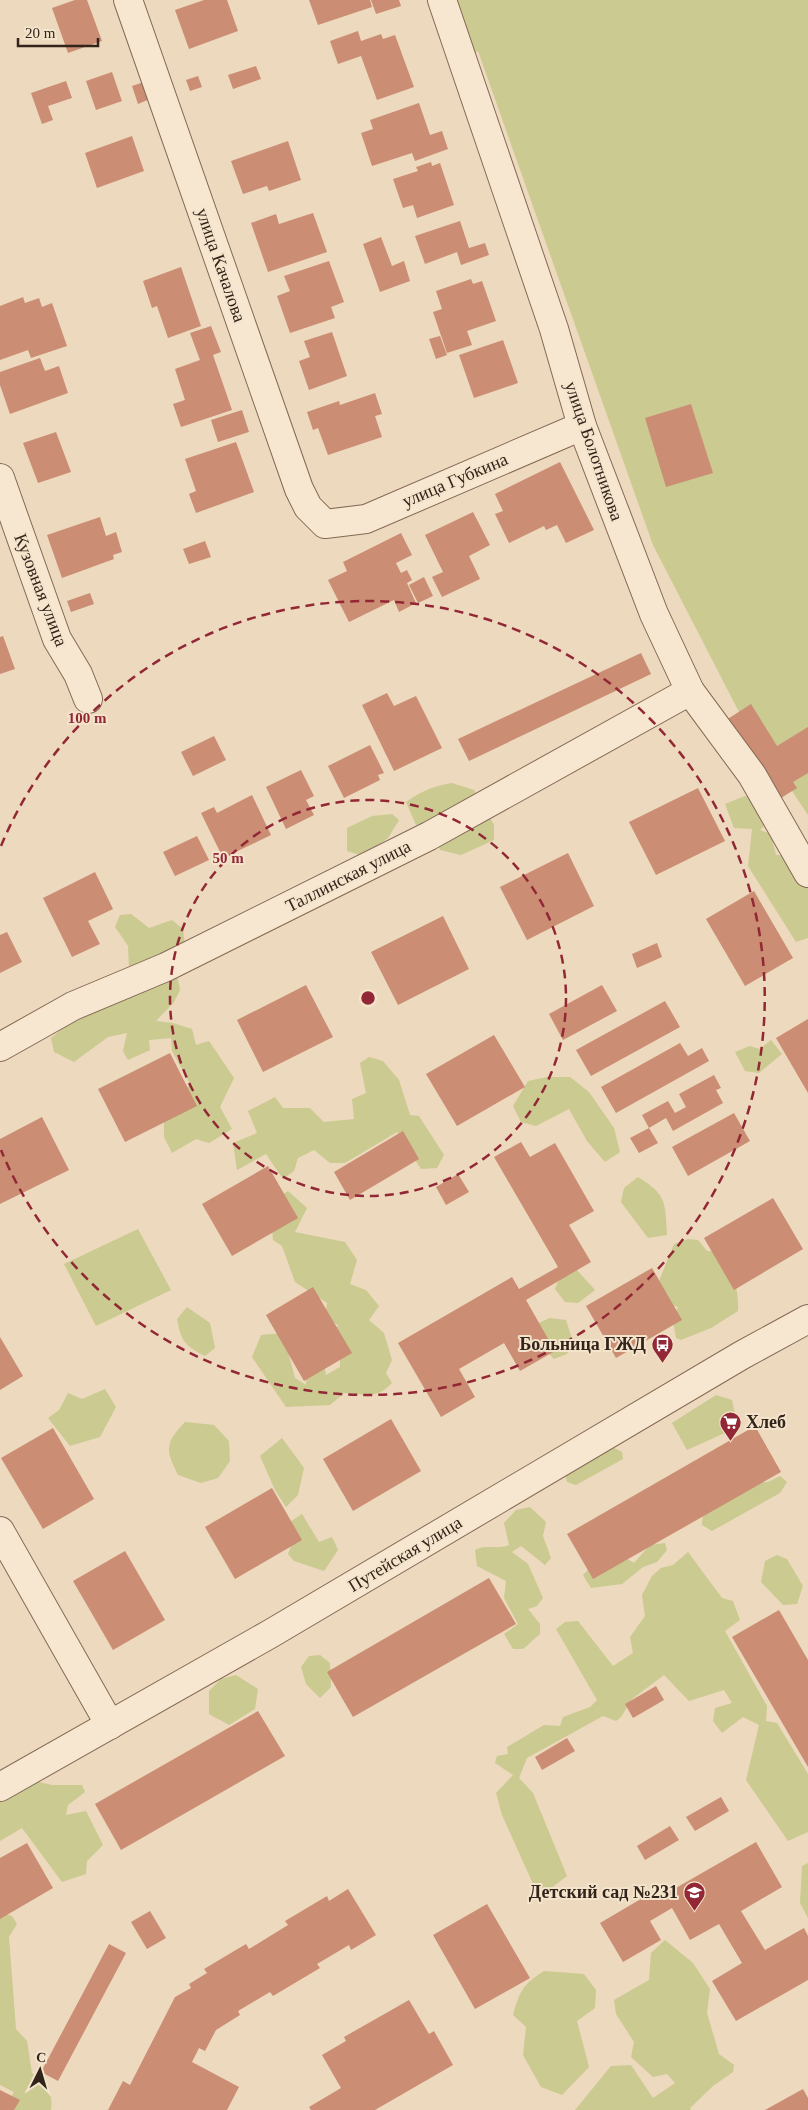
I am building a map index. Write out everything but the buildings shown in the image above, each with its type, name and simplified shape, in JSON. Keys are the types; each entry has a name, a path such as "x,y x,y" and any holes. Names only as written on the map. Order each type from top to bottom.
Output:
{"street":[{"name":"улица Качалова","path":"128,0 299,489 308,507 325,524"},
{"name":"улица Болотникова","path":"442,0 554,329 582,426 654,614 690,691 752,775 808,873"},
{"name":"улица Губкина","path":"325,524 366,519 582,426"},
{"name":"Кузовная улица","path":"0,478 57,639 78,674 88,699"},
{"name":"Таллинская улица","path":"0,1047 73,1006 166,967 429,836 690,691"},
{"name":"Путейская улица","path":"0,1787 270,1634 742,1355 808,1319"},
{"path":"0,1531 110,1725"}],"green space":[{"path":"435,0 808,0 808,815 738,710 653,545 478,51 469,56"},
{"path":"452,783 474,790 494,825 494,840 461,855 440,850 437,841 446,820 416,825 406,802 428,789"},
{"path":"745,796 759,797 767,823 760,830 771,834 776,855 789,856 808,888 808,938 796,942 748,866 752,829 734,828 725,804"},
{"path":"392,814 399,820 388,838 363,856 347,851 347,828 372,816"},
{"path":"131,914 149,928 172,920 183,929 185,946 176,970 180,990 174,1002 156,1021 173,1023 192,1029 196,1045 209,1041 234,1078 220,1107 232,1129 209,1143 196,1139 172,1153 164,1137 164,1115 190,1084 172,1051 171,1038 149,1040 150,1050 128,1060 123,1051 127,1033 108,1037 74,1062 54,1052 51,1038 62,1029 66,1015 84,1017 85,994 129,968 128,946 115,927 120,915"},
{"path":"771,1040 782,1054 759,1073 745,1071 735,1052 750,1046 760,1049"},
{"path":"369,1057 383,1061 399,1080 410,1115 419,1116 444,1155 437,1168 421,1169 397,1132 345,1163 330,1163 314,1150 298,1158 294,1171 283,1179 266,1154 237,1170 233,1143 257,1133 248,1111 275,1097 283,1108 310,1108 324,1122 354,1119 352,1099 366,1093 360,1063"},
{"path":"547,1077 570,1077 589,1092 614,1128 620,1152 605,1162 587,1141 569,1109 536,1126 521,1122 513,1106 528,1081"},
{"path":"638,1177 654,1189 663,1200 667,1235 648,1238 621,1202 624,1188"},
{"path":"288,1191 307,1208 295,1232 345,1242 357,1260 350,1284 366,1290 379,1306 369,1320 384,1333 392,1360 386,1373 392,1383 381,1392 370,1395 344,1393 330,1405 286,1407 252,1357 261,1335 283,1333 295,1378 306,1385 308,1357 323,1359 326,1375 340,1367 340,1354 325,1330 339,1326 325,1317 327,1303 295,1282 282,1246 273,1240 272,1228 276,1199"},
{"path":"138,1229 171,1290 96,1326 64,1264"},
{"path":"688,1239 698,1240 707,1251 720,1251 734,1280 738,1311 711,1328 681,1340 676,1338 673,1321 678,1307 662,1302 657,1286 674,1244"},
{"path":"575,1268 595,1290 578,1303 565,1302 555,1289 560,1276"},
{"path":"187,1307 210,1323 215,1348 205,1356 188,1346 180,1333 177,1319"},
{"path":"550,1318 566,1320 573,1342 567,1354 554,1359 537,1341 534,1325"},
{"path":"105,1389 116,1407 100,1437 70,1446 48,1418 59,1410 68,1393 82,1399"},
{"path":"716,1395 732,1400 738,1427 687,1450 672,1423"},
{"path":"185,1422 214,1425 229,1441 230,1461 218,1478 201,1483 178,1475 171,1459 169,1447 174,1435"},
{"path":"282,1438 304,1468 298,1495 286,1507 275,1490 260,1456"},
{"path":"606,1444 622,1452 623,1459 576,1485 567,1482 564,1469"},
{"path":"780,1476 787,1482 780,1493 712,1531 702,1525 703,1511 751,1482 768,1482"},
{"path":"530,1507 546,1522 543,1536 551,1558 545,1565 521,1546 512,1552 528,1564 543,1598 537,1606 528,1609 540,1624 540,1634 523,1649 513,1649 504,1634 518,1624 504,1598 506,1581 477,1566 475,1550 483,1547 509,1545 504,1523 516,1510"},
{"path":"302,1514 319,1542 332,1537 338,1550 324,1571 294,1561 288,1554 293,1541 284,1526"},
{"path":"665,1543 667,1550 657,1562 643,1567 622,1584 591,1588 583,1575 610,1548 634,1563 650,1545"},
{"path":"688,1552 722,1598 733,1601 740,1620 725,1631 767,1706 766,1721 777,1723 808,1774 808,1832 788,1841 746,1780 759,1725 743,1717 722,1733 713,1721 715,1708 732,1703 724,1690 689,1701 664,1675 632,1699 621,1717 616,1721 603,1716 527,1758 519,1778 533,1793 567,1876 550,1889 534,1886 502,1815 496,1793 513,1775 495,1763 497,1756 508,1754 507,1747 544,1725 560,1726 563,1717 590,1707 597,1700 556,1629 565,1622 578,1621 613,1666 633,1653 630,1637 645,1616 642,1595 652,1576 661,1568 673,1565"},
{"path":"777,1555 787,1559 803,1586 797,1604 783,1605 761,1582 765,1561"},
{"path":"320,1655 330,1663 331,1687 320,1698 306,1684 301,1667 309,1656"},
{"path":"236,1675 258,1689 255,1709 229,1725 209,1714 209,1691 221,1679"},
{"path":"30,1780 52,1785 82,1785 85,1792 68,1805 66,1815 86,1811 103,1845 87,1861 86,1874 62,1882 22,1828 0,1841 0,1801"},
{"path":"808,1863 808,1918 800,1903 802,1866"},
{"path":"0,1912 12,1916 17,1924 9,1937 16,2029 27,2041 32,2073 45,2085 50,2093 51,2110 4,2110 14,2092 0,2085"},
{"path":"665,1940 693,1963 710,1989 707,2013 719,2054 734,2065 733,2072 713,2086 690,2108 691,2110 575,2110 611,2066 631,2065 653,2098 675,2083 667,2074 653,2077 631,2057 634,2042 616,2014 614,2000 649,1980 651,1953"},
{"path":"544,1971 584,1974 596,1990 595,2008 577,2021 589,2067 562,2095 541,2087 523,2055 526,2027 513,2015 523,1989 531,1980"}],"place":[{"name":"Больница ГЖД","path":"662,1363"},
{"name":"Хлеб","path":"730,1441"},
{"name":"Детский сад №231","path":"694,1911"}]}
